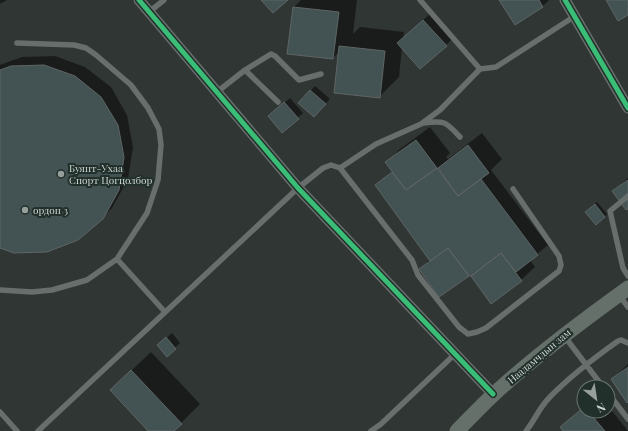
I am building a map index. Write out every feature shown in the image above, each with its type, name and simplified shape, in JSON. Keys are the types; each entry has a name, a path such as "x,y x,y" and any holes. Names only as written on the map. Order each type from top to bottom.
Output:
{"main road":[{"name":"Наадамчдын зам","path":"457,431 493,394 563,335 623,291"}],"street":[{"path":"139,0 298,188 454,355 493,394"},
{"path":"565,0 628,108"}],"lane":[{"path":"150,12 164,0"},
{"path":"420,0 480,69"},
{"path":"340,168 376,144 421,124 440,110 480,69 496,67 575,16"},
{"path":"0,290 32,292 52,290 86,280 117,260 147,214 158,180 161,145 159,130 148,108 131,85 96,55 86,48 74,45 17,43"},
{"path":"217,92 245,70 271,54 275,56 299,80 321,74"},
{"path":"245,70 278,102"},
{"path":"421,124 438,121 448,125 460,137"},
{"path":"38,431 298,188 327,166 331,165 340,168 412,260 418,275 459,327 468,334 486,328 559,271 561,265 558,256 513,189"},
{"path":"628,196 610,211 623,268 628,276"},
{"path":"117,260 165,312"},
{"path":"623,291 628,307"},
{"path":"563,335 597,379"},
{"path":"526,431 533,423 541,407 549,398 586,364 618,341 621,340 628,343"},
{"path":"371,431 381,424 454,355"},
{"path":"616,403 628,419"},
{"path":"0,412 17,431"}],"building":[{"path":"261,0 288,0 273,13"},
{"path":"499,0 539,0 543,7 515,25"},
{"path":"606,0 628,0 628,15 618,21"},
{"path":"293,7 339,12 333,59 287,54"},
{"path":"423,20 447,46 420,69 397,43"},
{"path":"339,46 385,51 380,98 334,93"},
{"name":"Буянт-Ухаа Спорт Цогцолбор","path":"44,65 75,76 101,97 118,125 124,157 119,190 103,219 78,240 47,252 14,253 0,248 0,70 11,66"},
{"path":"310,90 326,104 314,117 298,103"},
{"path":"284,102 299,119 282,133 268,116"},
{"path":"416,140 437,168 406,190 385,162"},
{"path":"468,145 489,173 458,196 438,168"},
{"path":"437,168 458,196 481,179 538,255 516,272 501,253 471,276 469,276 448,248 430,261 375,185 392,172 406,190"},
{"path":"628,180 628,209 626,210 612,191"},
{"path":"595,204 605,217 596,225 585,212"},
{"path":"448,248 469,276 439,297 419,269"},
{"path":"501,253 522,281 491,304 471,276"},
{"path":"166,337 176,349 167,357 157,345"},
{"path":"628,367 627,403 616,386 616,379 611,379"},
{"path":"131,370 182,424 174,431 148,431 110,390"},
{"path":"576,414 576,419 595,419 605,431 563,431 560,427"}],"cycle path":[{"path":"139,0 298,188 493,394"},
{"path":"565,0 628,108"}],"place":[{"name":"Буянт-Ухаа Спорт Цогцолбор","path":"61,174"},
{"name":"ордон 3","path":"25,210"}]}
